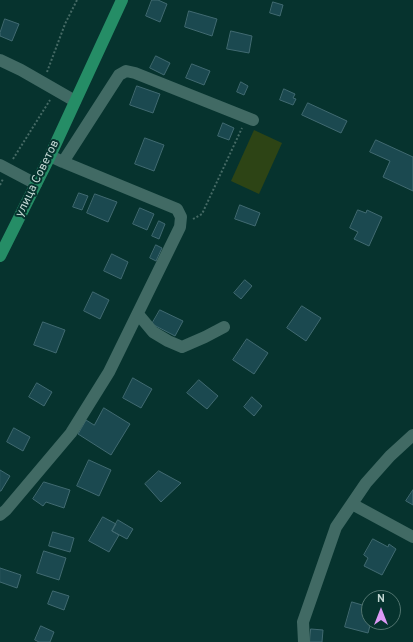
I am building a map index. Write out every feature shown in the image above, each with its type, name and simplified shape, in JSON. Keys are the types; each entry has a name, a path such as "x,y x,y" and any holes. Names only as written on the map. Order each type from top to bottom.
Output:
{"main road":[{"name":"улица Советов","path":"0,256 50,156 122,0"}],"street":[{"path":"0,60 21,70 75,101"},
{"path":"63,162 119,75 126,71 135,73 250,119"},
{"path":"0,515 6,510 71,433 109,372 180,227 181,217 177,209 50,156"},
{"path":"3,166 36,184"},
{"path":"138,314 153,332 182,347 224,327"},
{"path":"304,642 303,622 336,527 366,483 390,456 413,435"},
{"path":"352,504 413,537"}],"path":[{"path":"43,83 65,24 77,0"},
{"path":"0,185 3,166 56,90"},
{"path":"180,227 202,214 250,119"}],"green space":[{"path":"254,130 282,143 259,194 231,181"}],"building":[{"path":"152,0 158,0 167,4 160,22 146,16"},
{"path":"273,2 283,5 280,16 270,13"},
{"path":"189,11 217,19 212,36 185,27"},
{"path":"5,19 19,24 12,41 0,36"},
{"path":"231,31 252,36 249,53 227,49"},
{"path":"156,56 170,63 164,75 150,68"},
{"path":"192,64 210,71 204,85 186,78"},
{"path":"241,82 248,86 244,95 237,92"},
{"path":"137,86 160,94 153,113 130,105"},
{"path":"284,89 295,94 293,98 296,99 293,105 280,100"},
{"path":"308,103 347,121 341,133 302,115"},
{"path":"223,123 234,128 229,140 218,136"},
{"path":"145,138 164,145 154,171 135,164"},
{"path":"376,140 413,157 413,191 383,177 390,161 370,152"},
{"path":"79,193 88,196 82,210 73,207"},
{"path":"95,194 117,202 108,222 87,213"},
{"path":"240,205 260,213 255,226 235,219"},
{"path":"140,208 154,214 147,230 133,224"},
{"path":"358,210 366,213 367,210 382,217 369,246 354,239 358,232 350,228"},
{"path":"159,221 165,224 159,239 152,236"},
{"path":"156,245 162,248 156,261 150,258"},
{"path":"112,254 128,262 121,279 104,271"},
{"path":"245,280 252,286 241,299 234,293"},
{"path":"93,292 109,300 100,319 84,311"},
{"path":"302,306 321,318 306,341 287,328"},
{"path":"160,310 183,321 175,336 152,324"},
{"path":"43,322 65,330 56,353 34,345"},
{"path":"247,339 268,353 254,374 233,360"},
{"path":"133,378 152,389 141,408 123,398"},
{"path":"199,380 218,396 207,409 187,393"},
{"path":"37,383 52,392 44,406 29,397"},
{"path":"252,397 262,406 254,416 244,407"},
{"path":"104,408 130,424 111,455 78,434 86,420 94,425"},
{"path":"14,428 30,437 23,451 7,442"},
{"path":"89,460 111,470 99,496 77,486"},
{"path":"0,470 10,476 1,491 0,491"},
{"path":"159,471 181,483 161,502 145,484"},
{"path":"44,482 70,490 64,508 46,502 43,506 33,499"},
{"path":"413,490 413,505 406,501"},
{"path":"103,517 116,524 112,531 119,535 109,552 89,541"},
{"path":"118,520 133,529 127,539 112,531"},
{"path":"53,532 74,538 70,552 49,546"},
{"path":"373,539 388,547 389,544 396,549 382,575 364,566 368,558 364,555"},
{"path":"44,551 66,558 59,580 37,573"},
{"path":"0,568 21,575 17,588 0,582"},
{"path":"53,591 69,596 64,610 48,604"},
{"path":"352,602 361,605 361,630 369,630 368,633 345,627"},
{"path":"41,626 54,632 50,642 39,642 35,640"},
{"path":"311,629 323,630 322,642 310,642"}]}
